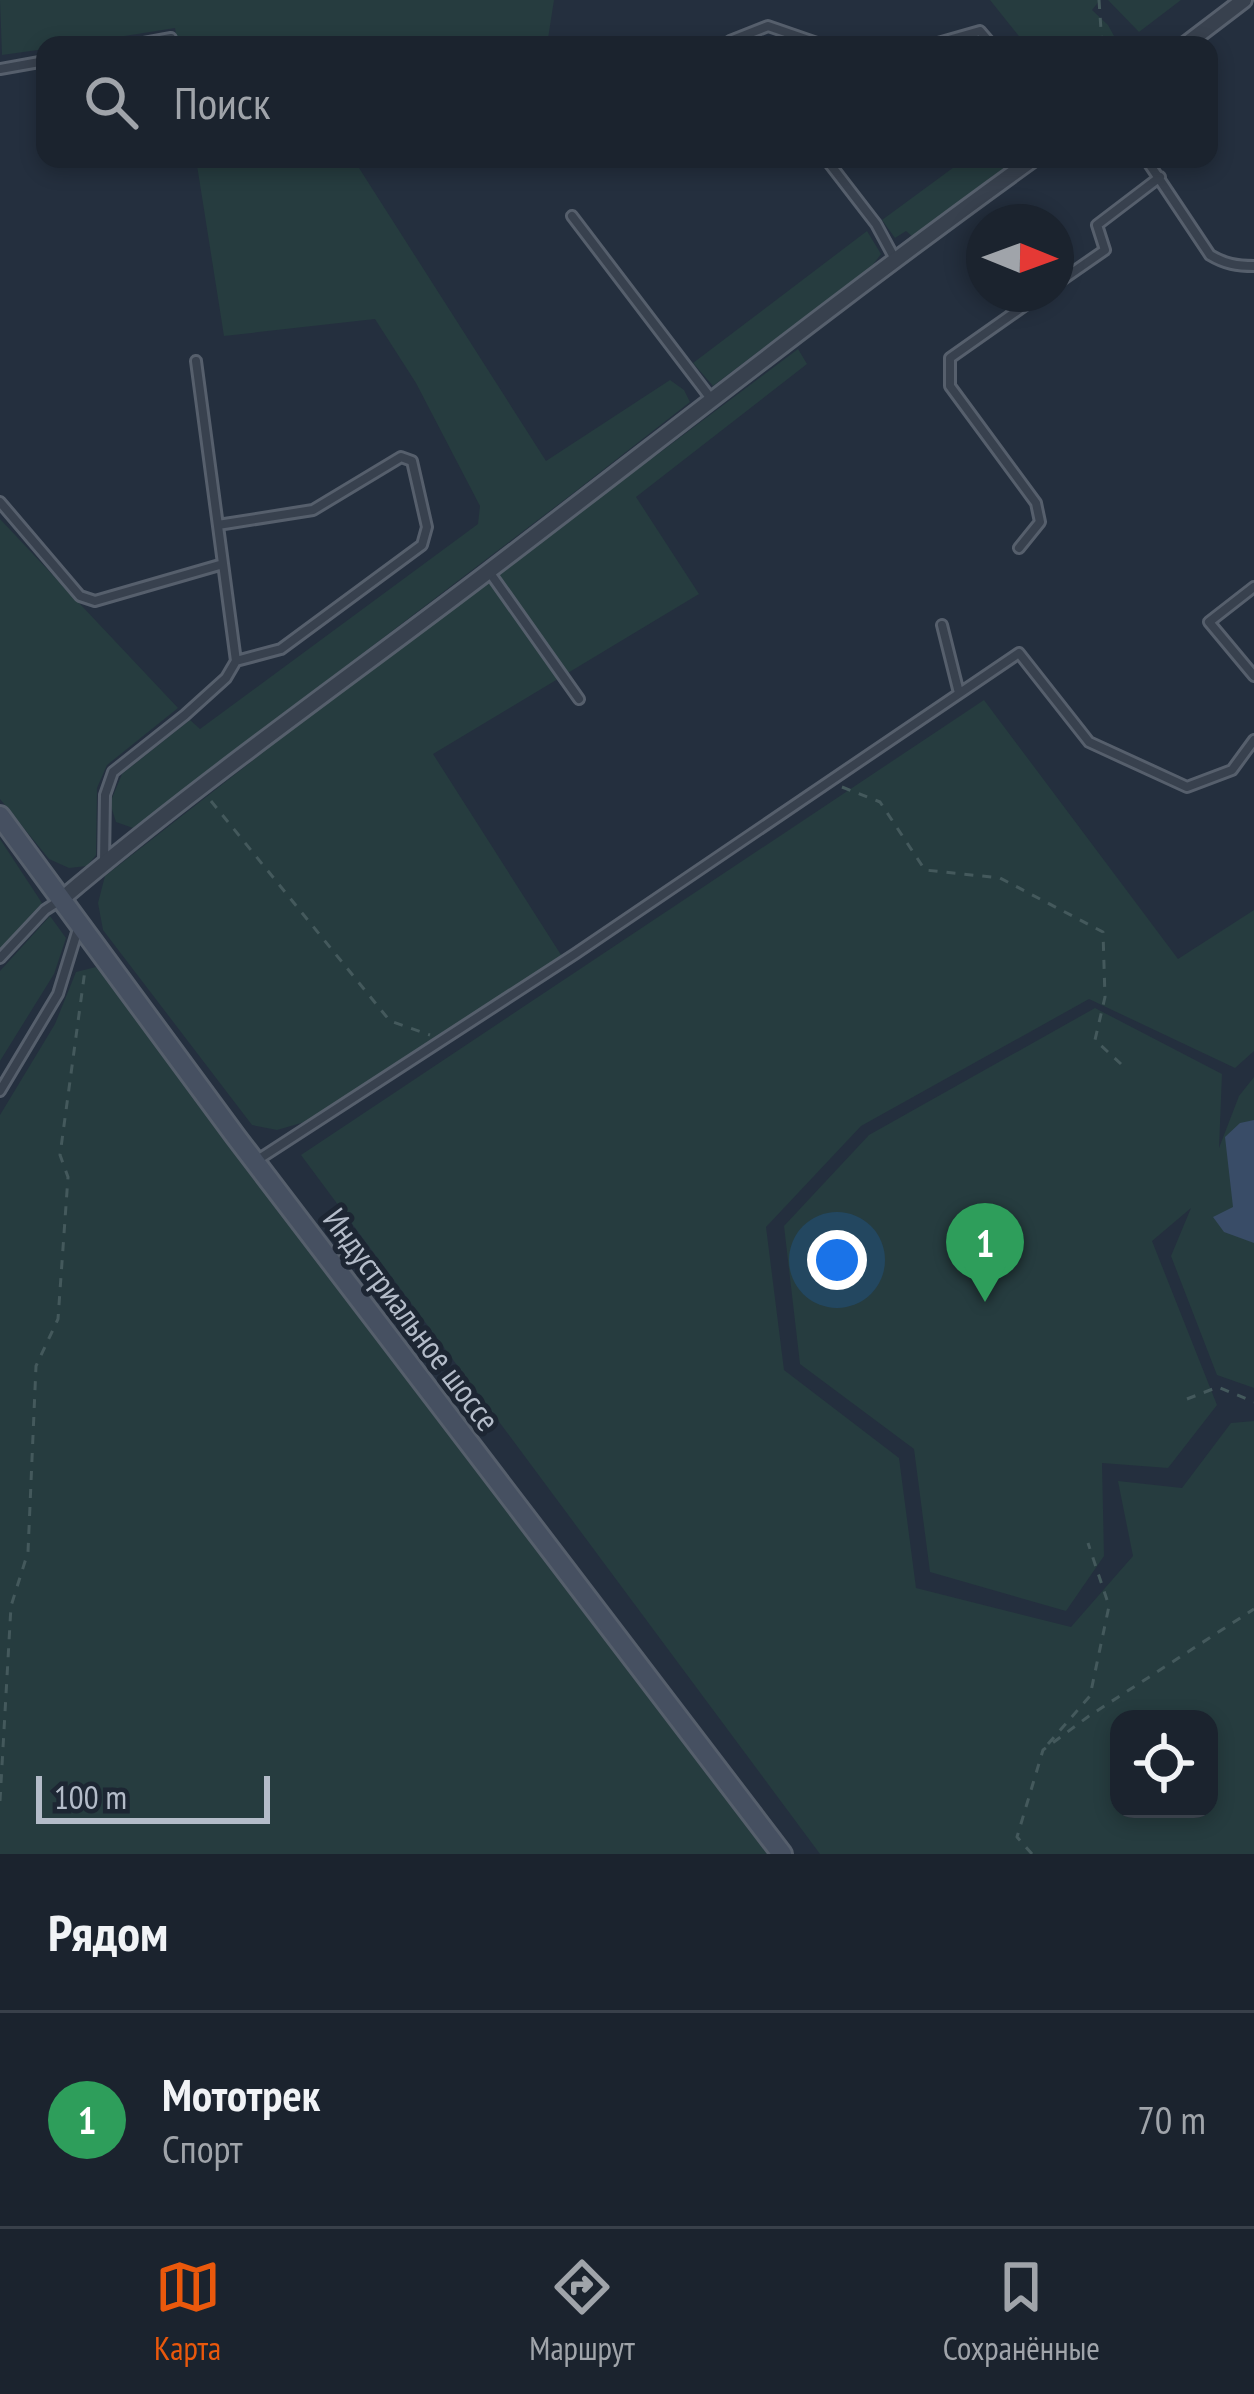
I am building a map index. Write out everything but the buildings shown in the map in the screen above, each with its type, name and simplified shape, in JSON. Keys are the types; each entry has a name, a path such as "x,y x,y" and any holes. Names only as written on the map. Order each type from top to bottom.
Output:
{"main road":[{"name":"Индустриальное шоссе","path":"0,816 255,1162 782,1854"}],"street":[{"path":"1197,36 1244,0"},
{"path":"62,898 895,259 1021,168"}],"lane":[{"path":"743,36 768,26 797,36"},
{"path":"0,69 36,63"},
{"path":"833,168 876,224 895,259"},
{"path":"1153,168 1210,255 1236,266 1254,266"},
{"path":"1074,272 1105,250 1097,224 1160,177"},
{"path":"572,217 712,400"},
{"path":"1015,312 950,358 950,386 1036,503 1040,522 1019,548"},
{"path":"104,863 105,795 112,772 226,678 236,661 196,361"},
{"path":"218,525 313,510 401,457 412,461 427,527 422,545 281,649 236,661"},
{"path":"0,502 80,596 95,601 223,564"},
{"path":"489,571 579,699"},
{"path":"1254,587 1209,622 1254,676"},
{"path":"942,625 959,693"},
{"path":"255,1162 1019,653 1089,742 1186,788 1232,770 1254,740"},
{"path":"0,958 62,898"},
{"path":"0,1091 58,994 80,922"}],"path":[{"path":"1099,0 1101,36"},
{"path":"829,782 880,802 925,869 1000,878 1102,932 1105,997 1095,1040 1121,1064"},
{"path":"201,789 390,1021 443,1040"},
{"path":"0,1802 11,1606 28,1552 36,1366 58,1318 68,1177 60,1155 85,970"},
{"path":"1187,1399 1218,1387 1254,1402"},
{"path":"1032,1854 1017,1838 1043,1750 1090,1696 1109,1606 1088,1543"},
{"path":"1043,1750 1254,1609"}],"green space":[{"path":"0,0 554,0 548,36 176,36 175,28 125,36 36,36 36,50 2,55"},
{"path":"990,0 1100,0 1092,10 1114,36 1019,36"},
{"path":"1108,0 1181,0 1139,32"},
{"path":"197,168 359,168 546,461 670,380 684,390 690,402 133,828 116,822 110,803 122,774 190,720 200,729 478,524 480,506 416,383 375,319 224,336"},
{"path":"953,168 1004,168 913,237 906,231 895,238 882,220"},
{"path":"867,231 881,254 872,266 713,386 693,363"},
{"path":"798,349 807,364 636,497 699,594 433,754 563,958 308,1121 277,1130 252,1125 103,930 98,903 105,876 343,690"},
{"path":"0,519 178,708 107,765 97,788 96,855 87,866 69,868 49,859 0,799"},
{"path":"984,700 1178,959 1254,910 1254,1051 1235,1068 1089,999 861,1126 766,1227 784,1370 899,1458 916,1588 1071,1627 1133,1556 1118,1481 1182,1488 1231,1423 1254,1421 1254,1854 820,1854 301,1155"},
{"path":"0,839 42,903 0,949"},
{"path":"50,916 66,938 54,974 0,1061 0,971"},
{"path":"96,967 135,1012 235,1153 771,1854 0,1854 0,1115 55,1024 76,972"},
{"path":"1095,1008 1222,1074 1219,1148 1239,1096 1254,1077 1254,1388 1217,1375 1171,1256 1191,1208 1152,1241 1217,1405 1168,1468 1102,1463 1104,1556 1066,1611 930,1572 914,1449 800,1364 784,1226 869,1135"}],"water":[{"path":"1254,1120 1254,1243 1224,1232 1213,1217 1233,1207 1225,1137 1240,1123"}],"place":[{"name":"Мототрек","path":"985,1302"}]}
